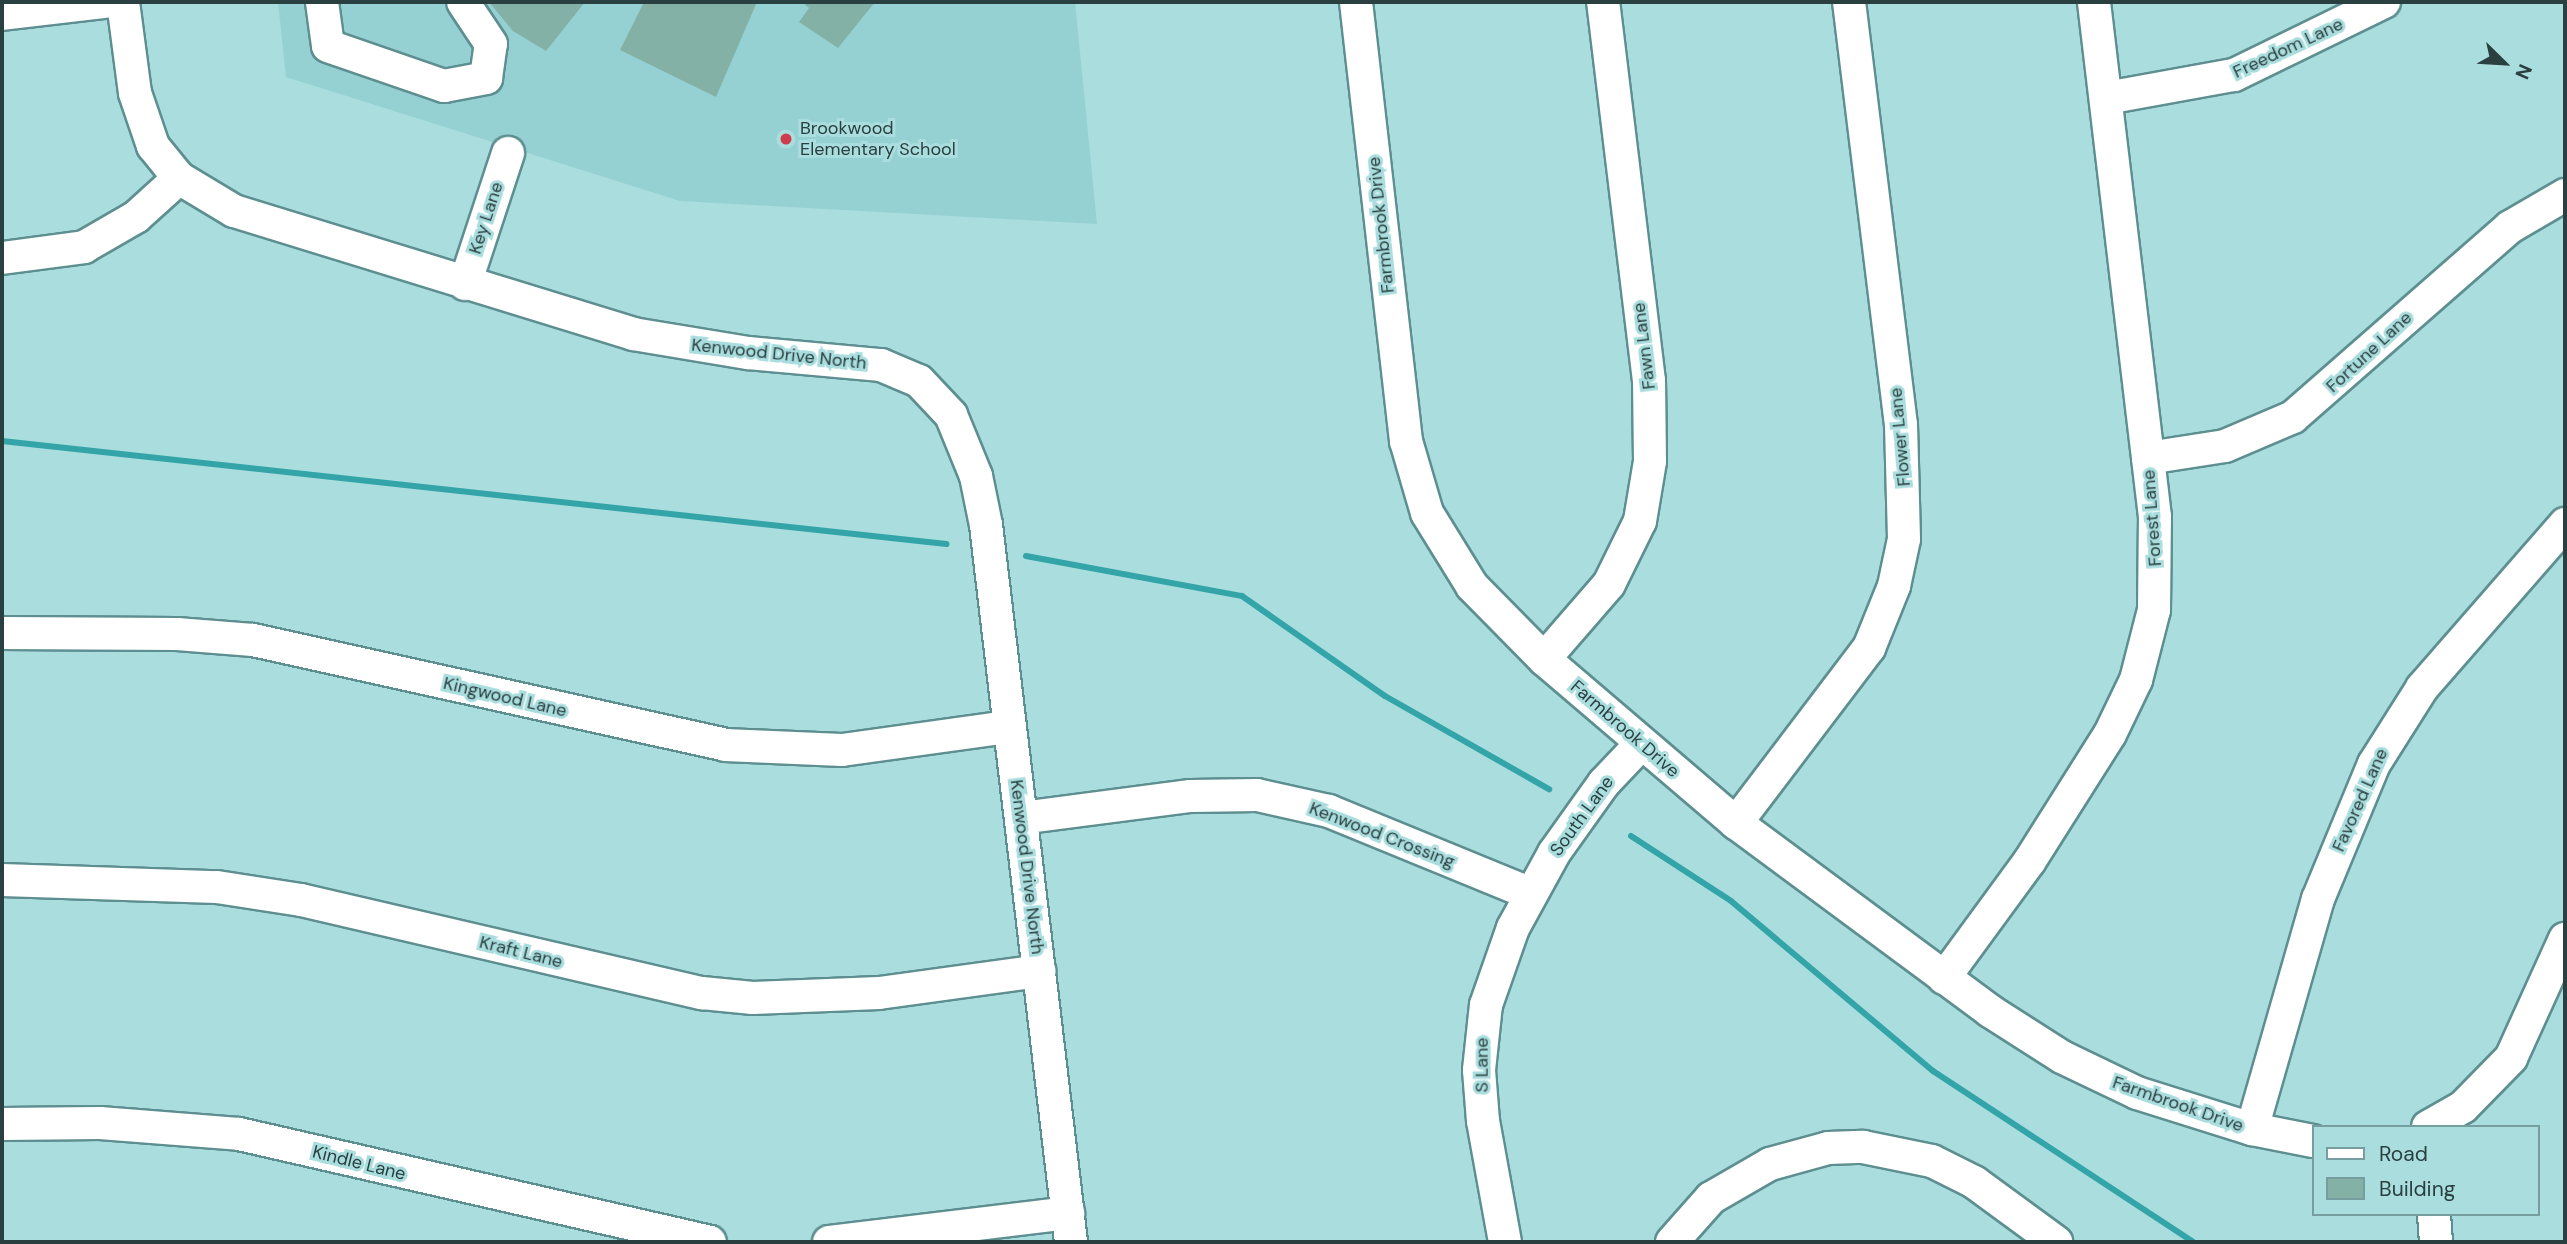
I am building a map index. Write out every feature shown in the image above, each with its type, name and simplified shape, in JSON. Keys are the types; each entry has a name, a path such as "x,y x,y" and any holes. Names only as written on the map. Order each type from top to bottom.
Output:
{"street":[{"path":"2,14 104,2"},
{"name":"Kenwood Drive North","path":"123,2 144,123 179,178 234,211 633,334 748,354 856,360 919,381 951,415 976,475 1021,818 1070,1228"},
{"path":"323,2 328,46 444,86 486,78 491,44 463,2"},
{"name":"Farmbrook Drive","path":"1356,2 1414,478 1453,559 1544,659 1642,744 1736,823 1944,978 2096,1075 2252,1129 2312,1141"},
{"name":"Fawn Lane","path":"1544,659 1609,584 1640,521 1650,461 1649,381 1603,2"},
{"name":"Flower Lane","path":"1736,823 1869,648 1894,586 1904,539 1901,425 1849,2"},
{"name":"Forest Lane","path":"1944,978 2044,838 2110,734 2136,680 2149,635 2156,578 2148,458 2094,2"},
{"name":"Freedom Lane","path":"2106,98 2234,75 2384,2"},
{"name":"Key Lane","path":"465,284 508,152"},
{"path":"2,258 55,253 108,236 179,178"},
{"name":"Fortune Lane","path":"2148,458 2225,446 2292,417 2469,260 2510,227 2565,195"},
{"name":"Favored Lane","path":"2252,1129 2318,899 2374,764 2422,688 2565,524"},
{"name":"Kingwood Lane","path":"2,633 177,634 253,640 725,745 842,750 1008,727"},
{"name":"South Lane","path":"1531,894 1580,814 1642,744"},
{"name":"Kenwood Crossing","path":"1021,818 1191,796 1257,795 1329,811 1531,894"},
{"name":"Kraft Lane","path":"2,880 149,880 301,900 702,993 753,998 879,993 1040,971"},
{"name":"S Lane","path":"1505,1242 1483,1121 1480,1040 1496,970 1531,894"},
{"path":"2432,1125 2463,1107 2511,1058 2565,939"},
{"name":"Kindle Lane","path":"2,1124 194,1127 239,1134 710,1242"},
{"path":"1672,1242 1711,1198 1770,1164 1828,1148 1863,1147 1932,1161 1974,1182 2056,1242"},
{"path":"2434,1216 2436,1242"},
{"path":"829,1242 1070,1228"}],"shaded area":[{"name":"Brookwood Elementary School","path":"278,2 1075,2 1097,224 680,201 286,77"}],"building":[{"path":"489,2 585,2 546,51 513,31"},
{"path":"644,2 757,2 716,97 620,50"},
{"path":"802,2 875,2 838,48 799,22 809,8"}],"waterway":[{"path":"2,441 946,544"},
{"path":"1026,556 1242,596 1385,696 1549,789"},
{"path":"1631,836 1731,901 1933,1071 2193,1242"}],"place":[{"name":"Brookwood Elementary School","path":"786,139"}]}
